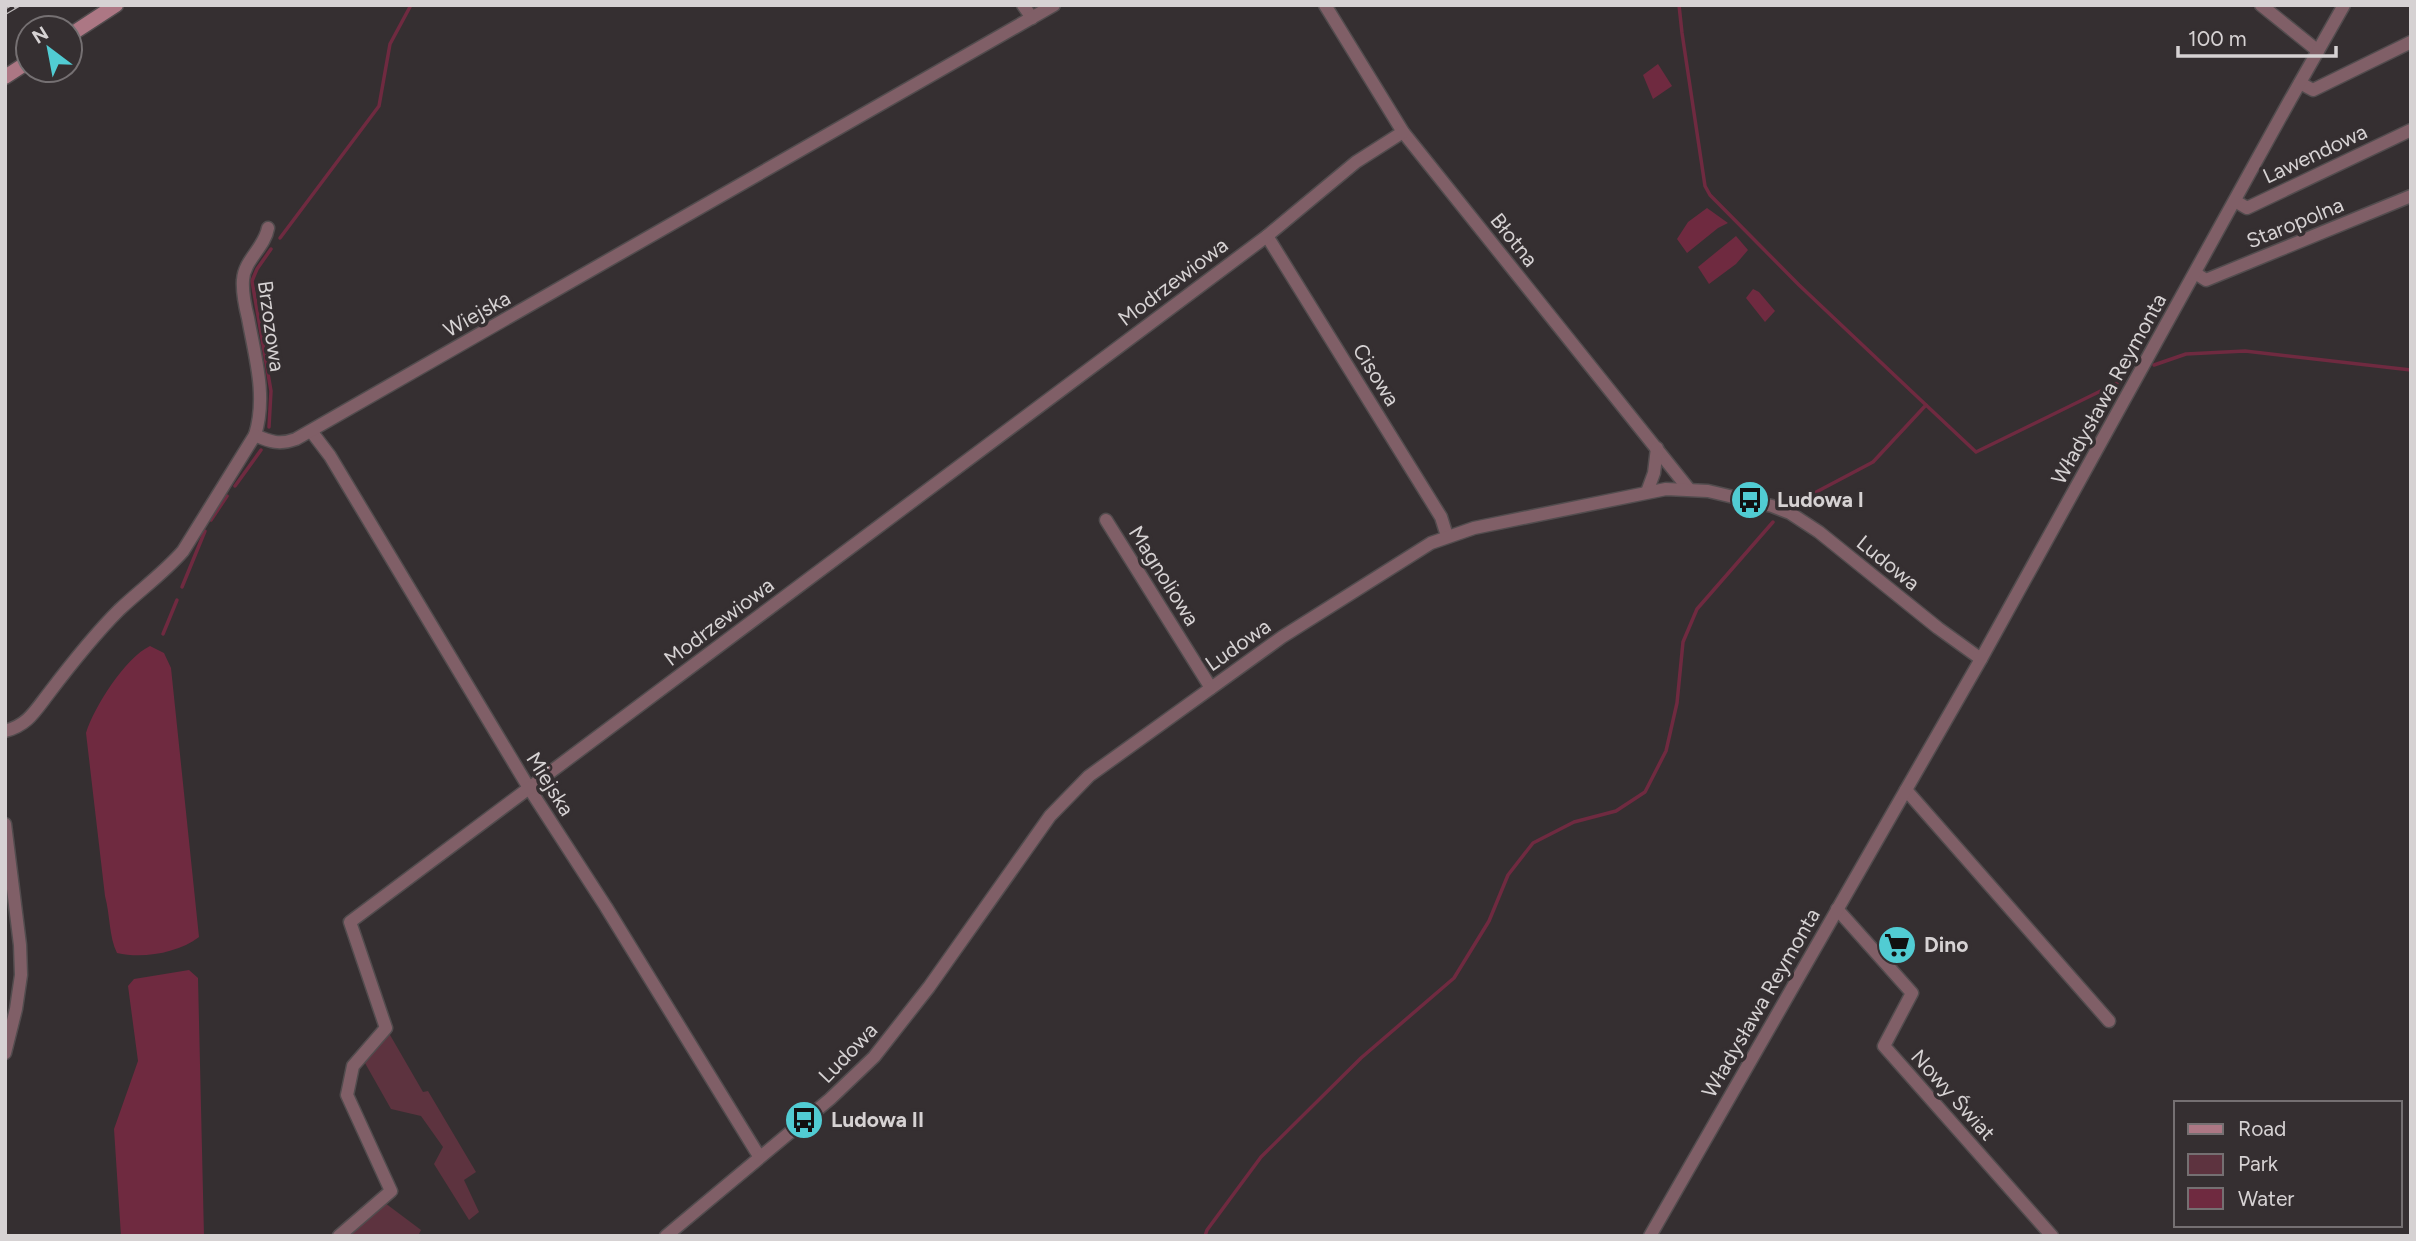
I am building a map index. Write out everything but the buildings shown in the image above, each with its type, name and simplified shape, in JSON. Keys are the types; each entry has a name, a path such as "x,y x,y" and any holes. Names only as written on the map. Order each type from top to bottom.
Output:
{"main road":[{"path":"84,26 116,5"}],"street":[{"path":"1023,5 1032,18"},
{"name":"Wiejska","path":"254,435 269,442 283,443 311,431 1054,5"},
{"name":"Błotna","path":"1325,5 1403,132 1688,488"},
{"path":"2260,5 2318,51"},
{"name":"Władysława Reymonta","path":"1650,1236 1981,659 2344,5"},
{"path":"2300,83 2313,90 2411,42"},
{"name":"Lawendowa","path":"2235,201 2247,208 2411,130"},
{"name":"Modrzewiowa","path":"339,1236 391,1191 347,1096 353,1066 386,1028 350,922 1267,236 1356,162 1403,132"},
{"name":"Staropolna","path":"2195,273 2206,280 2411,196"},
{"name":"Brzozowa","path":"254,435 260,416 260,389 244,300 243,275 267,237 268,228"},
{"name":"Cisowa","path":"1267,236 1441,517 1447,536"},
{"name":"Miejska","path":"311,431 330,456 529,788 606,907 759,1156"},
{"path":"5,731 20,727 32,715 84,646 183,551 254,435"},
{"path":"1647,492 1654,474 1657,448"},
{"name":"Ludowa","path":"666,1236 844,1086 880,1050 929,987 1049,816 1089,776 1282,638 1415,552 1447,536 1647,492 1688,488 1708,491 1772,506 1804,521 1981,659"},
{"name":"Magnoliowa","path":"1106,520 1211,688"},
{"path":"1906,790 2109,1021"},
{"path":"5,824 21,975 5,1053"},
{"name":"Nowy Świat","path":"1837,909 1912,993 1884,1046 2052,1236"}],"green space":[{"path":"386,1028 423,1092 428,1091 476,1172 464,1180 479,1212 469,1220 434,1164 443,1147 421,1116 391,1109 361,1056"},
{"path":"381,1200 421,1230 418,1236 339,1236"}],"water":[{"path":"1658,64 1672,86 1653,99 1643,75"},
{"path":"1707,208 1728,223 1687,253 1677,239 1688,222"},
{"path":"1736,236 1748,250 1736,264 1709,284 1698,267"},
{"path":"1753,289 1759,292 1775,311 1765,322 1746,298"},
{"path":"150,646 164,653 171,668 199,937 171,951 127,955 117,953 111,933 86,733 112,684 140,652"},
{"path":"189,970 198,978 204,1236 121,1236 114,1129 138,1061 128,986 134,979"}],"waterway":[{"path":"280,238 379,106 390,44 411,5"},
{"path":"1679,5 1705,186 1710,195 1799,285 1926,405 1873,462 1803,499"},
{"path":"269,427 271,391 252,281 271,249"},
{"path":"2154,365 2186,354 2245,351 2411,370"},
{"path":"1926,405 1976,452 2117,383"},
{"path":"235,486 261,450"},
{"path":"211,520 227,496"},
{"path":"1205,1236 1261,1157 1361,1058 1454,978 1489,921 1508,875 1533,843 1574,822 1616,811 1645,792 1666,751 1677,703 1683,642 1697,609 1773,522"},
{"path":"182,587 205,531"},
{"path":"163,634 177,600"}],"railway":[{"path":"5,12 17,5"}],"place":[{"name":"Ludowa I","path":"1750,500"},
{"name":"Dino","path":"1897,945"},
{"name":"Ludowa II","path":"804,1120"}]}
